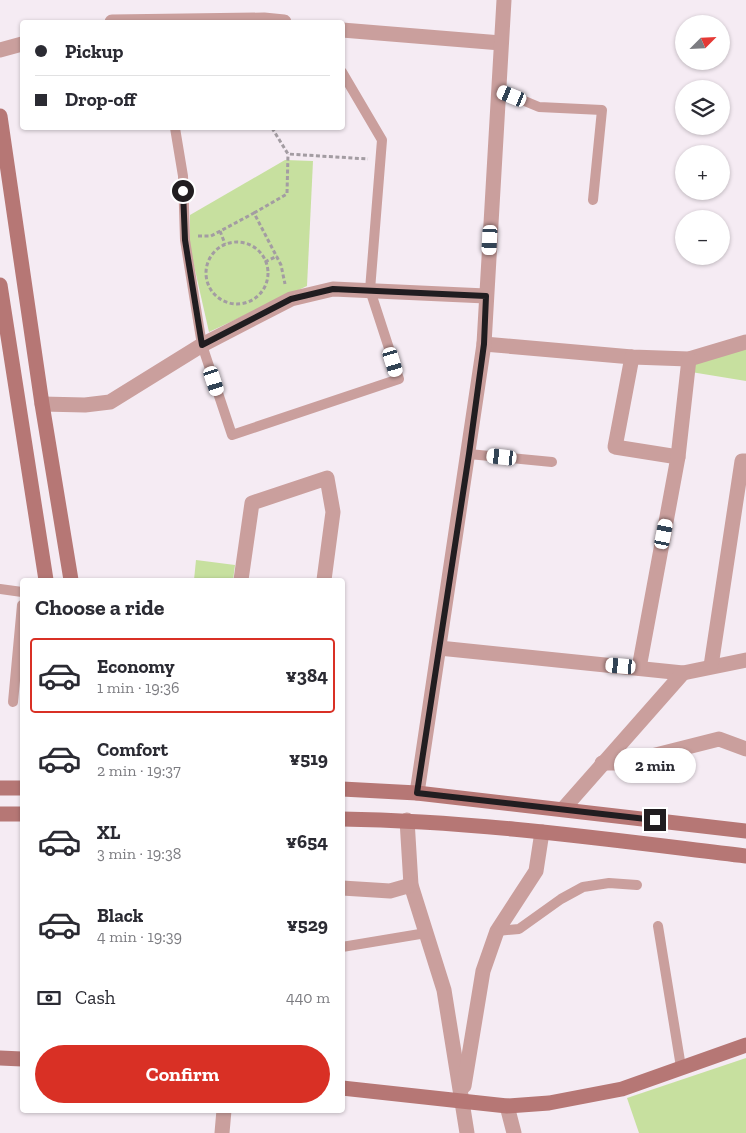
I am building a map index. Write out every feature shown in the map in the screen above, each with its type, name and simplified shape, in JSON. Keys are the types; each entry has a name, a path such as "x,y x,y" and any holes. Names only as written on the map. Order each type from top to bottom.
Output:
{"street":[{"path":"417,793 484,344 504,0"},
{"path":"345,30 501,43"},
{"path":"0,50 20,45"},
{"path":"0,116 42,404 71,578"},
{"path":"0,285 46,578"},
{"path":"42,404 85,405 110,402 202,345 291,299 333,289 486,296"},
{"path":"484,344 632,357 689,359 746,342"},
{"path":"632,357 615,447 678,458"},
{"path":"639,668 678,458 689,359"},
{"path":"711,666 742,461 746,461"},
{"path":"241,578 252,503 327,478 333,512 324,578"},
{"path":"439,648 683,673 746,660"},
{"path":"564,808 683,673"},
{"path":"602,763 624,763 719,739 746,749"},
{"path":"0,788 20,788"},
{"path":"345,789 417,793 564,808 746,831"},
{"path":"0,814 20,814"},
{"path":"345,819 407,820 542,832 746,856"},
{"path":"407,820 411,885 444,990 467,1133"},
{"path":"461,1100 483,971 497,932 536,871 542,832"},
{"path":"345,888 390,891 411,885"},
{"path":"345,1088 507,1106 550,1103 622,1089 746,1045"},
{"path":"0,1058 20,1059"},
{"path":"507,1106 514,1133"},
{"path":"222,1133 224,1113"}],"lane":[{"path":"175,130 183,176 185,236 202,345 232,435 399,379 370,290 382,140 345,77"},
{"path":"498,90 539,107 602,110 594,200"},
{"path":"469,454 552,462"},
{"path":"0,590 20,592"},
{"path":"13,702 20,627"},
{"path":"497,932 519,929 561,899 584,887 609,883 637,885"},
{"path":"658,926 681,1067"},
{"path":"345,946 426,933"}],"path":[{"path":"185,236 211,236 287,194 288,154 273,130"},
{"path":"288,154 381,160"},
{"path":"254,213 277,256 291,299"},
{"path":"220,232 225,244"},
{"path":"244,243 253,247 265,262 267,280 257,297 240,304 223,301 209,288 206,267 216,250 225,244 244,243"},
{"path":"265,262 277,256"}],"green space":[{"path":"285,160 313,161 307,286 209,332 190,248 190,215"},
{"path":"746,349 746,381 691,372 692,363"},
{"path":"196,560 235,565 233,578 194,578"},
{"path":"746,1058 746,1133 639,1133 627,1098"}],"route":[{"path":"183,191 185,240 202,345 291,299 333,289 486,296 484,344 469,454 417,793 564,808 655,820"}]}
